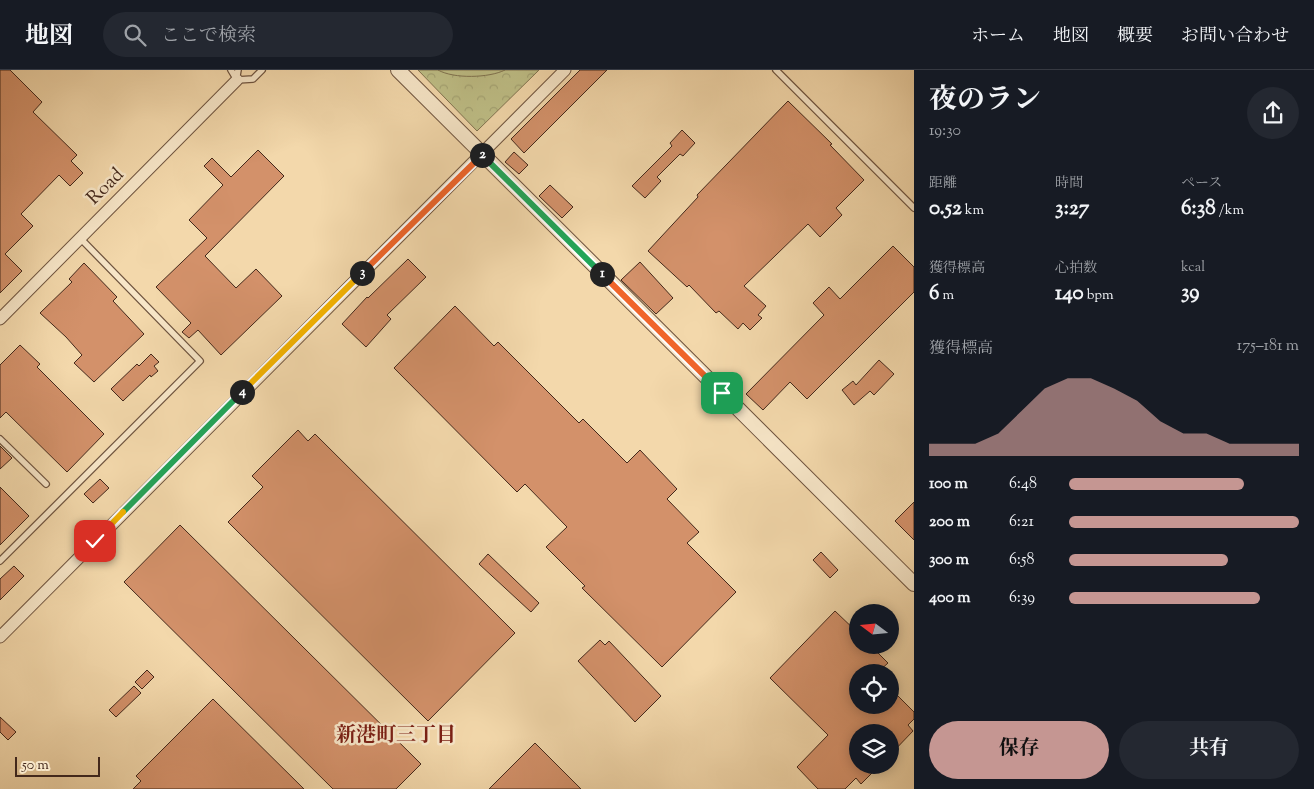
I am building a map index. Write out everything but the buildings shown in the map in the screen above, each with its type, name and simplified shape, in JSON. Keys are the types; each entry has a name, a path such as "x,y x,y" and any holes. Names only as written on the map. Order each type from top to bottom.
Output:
{"street":[{"path":"398,70 914,584"},
{"path":"0,637 230,404 482,155 565,70"},
{"name":"Road","path":"0,320 235,73"}],"lane":[{"path":"0,320 82,240 235,73 253,79 262,70"},
{"path":"776,70 914,208"},
{"path":"0,561 200,361 82,240"},
{"path":"0,439 46,484"}],"green space":[{"path":"418,70 539,70 477,131"},
{"path":"438,70 505,70 490,75 462,76"}],"district":[{"name":"新港町三丁目","path":"396,736"}],"route":[{"path":"95,541 237,397 482,155 722,393"}]}
